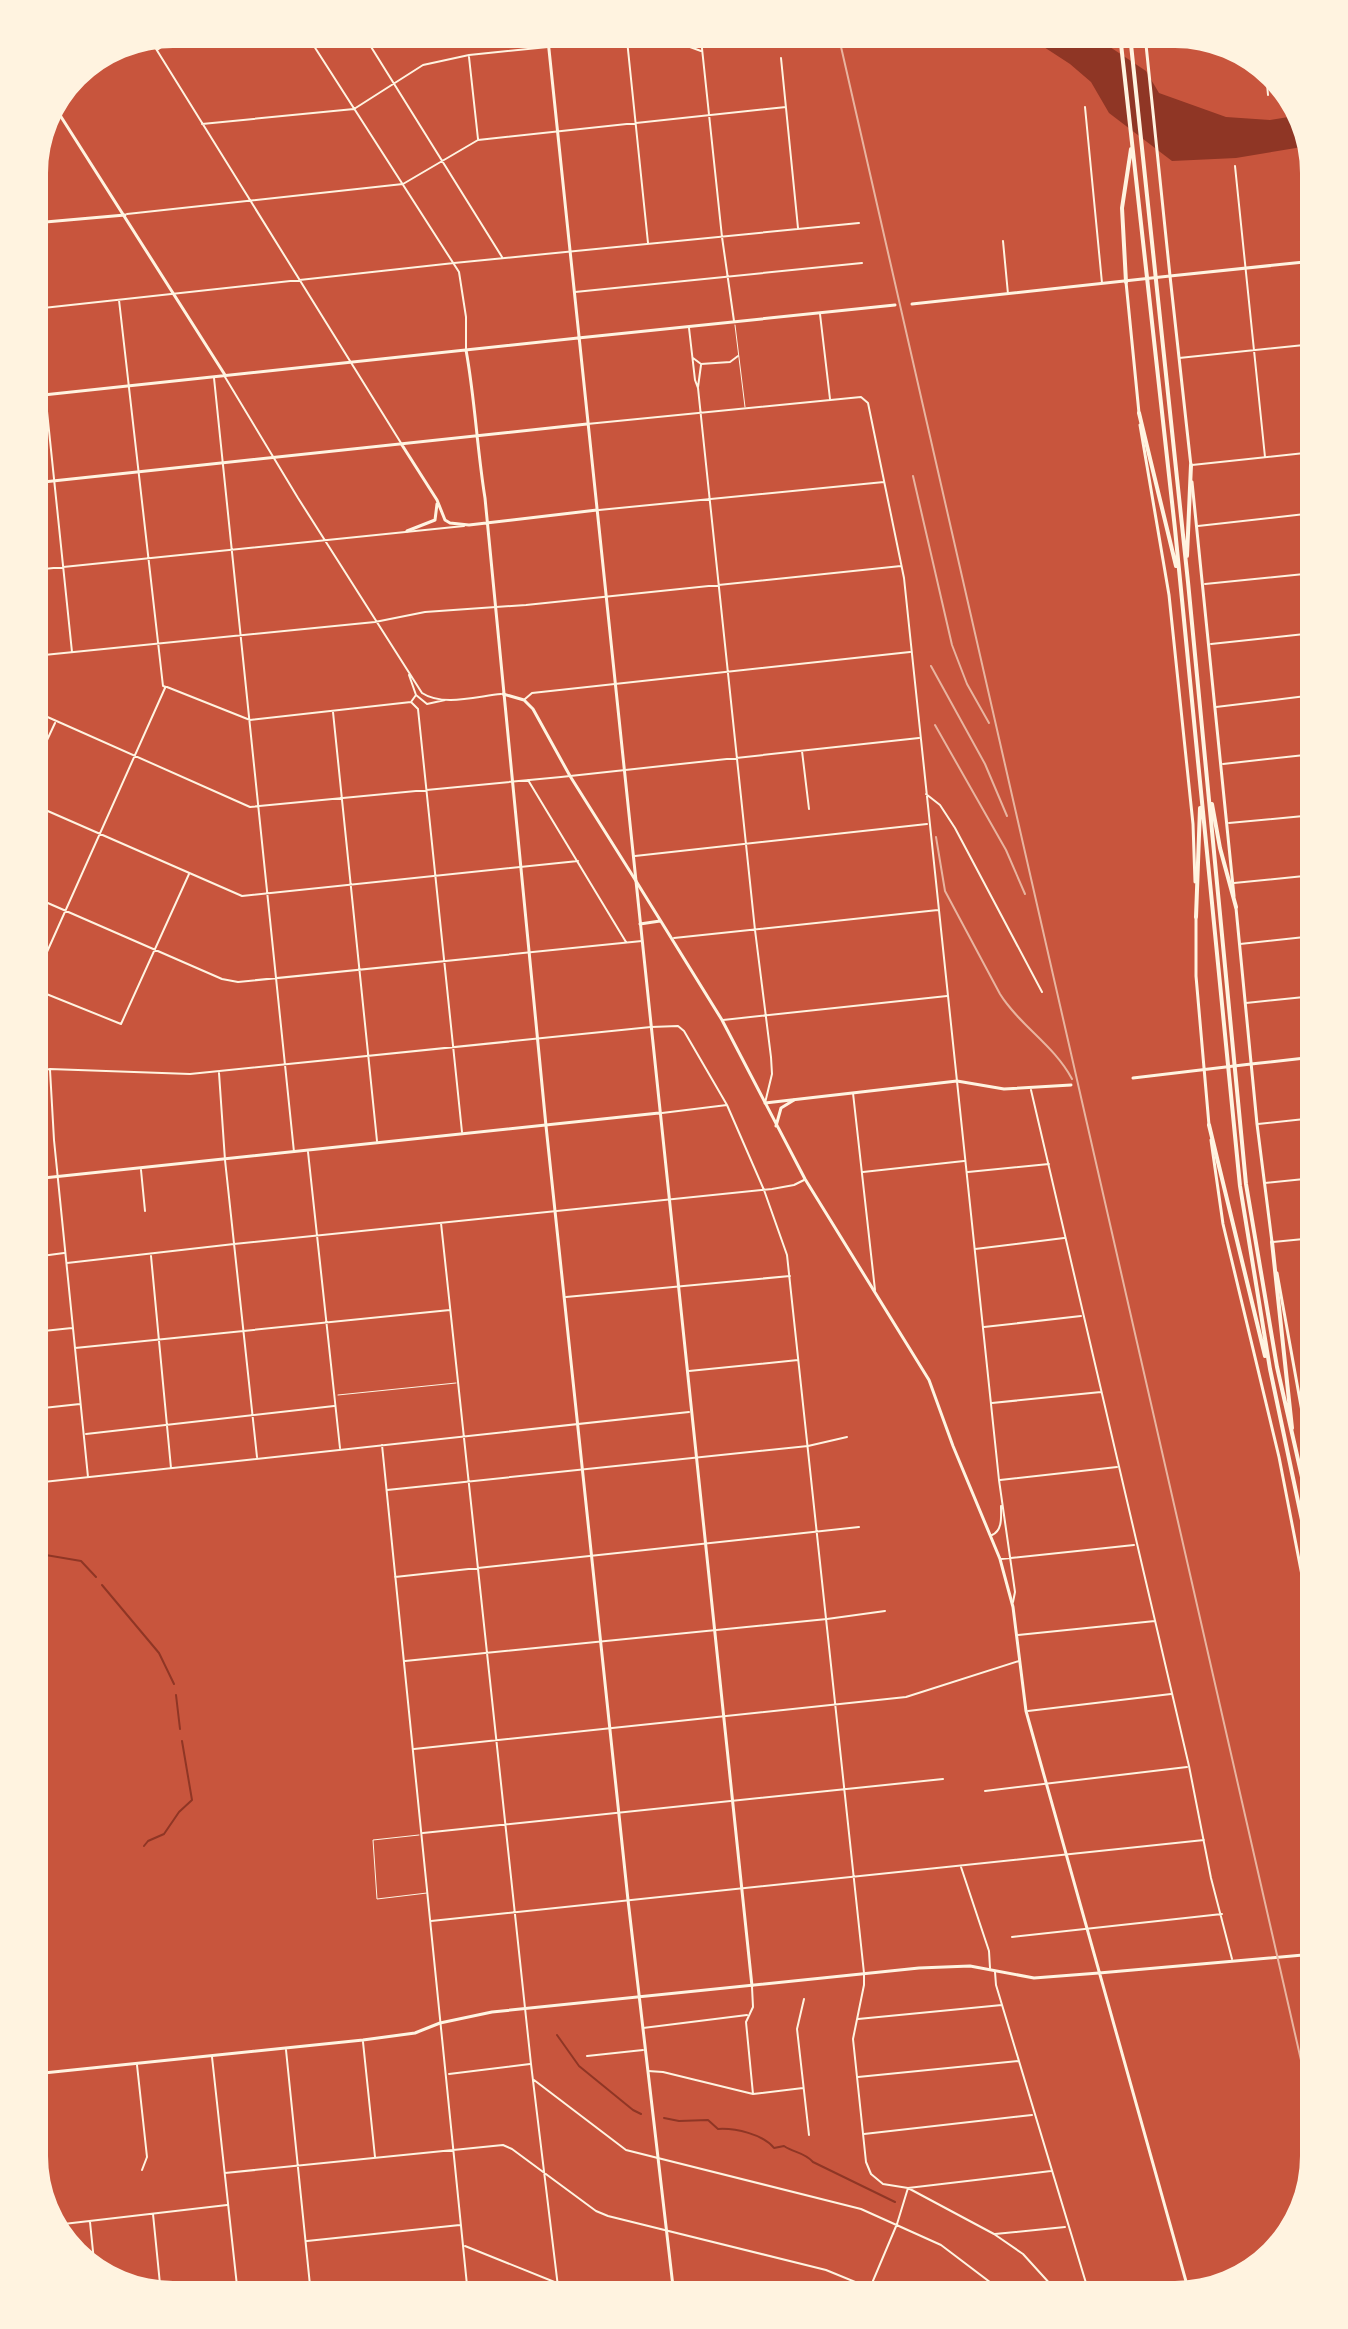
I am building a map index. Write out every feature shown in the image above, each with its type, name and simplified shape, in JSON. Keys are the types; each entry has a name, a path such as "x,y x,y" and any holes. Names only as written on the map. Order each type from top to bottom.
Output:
{"highway":[{"path":"1122,48 1181,583 1246,1233 1270,1369 1300,1511"},
{"path":"1132,48 1188,582 1236,1083 1257,1256 1300,1471"},
{"path":"1126,282 1122,208 1132,142"},
{"path":"1139,413 1181,583"},
{"path":"1188,582 1187,522 1191,465"},
{"path":"1207,772 1220,848 1236,907"},
{"path":"1196,917 1201,827 1199,773"},
{"path":"1209,1125 1270,1369"},
{"path":"1272,1242 1296,1454"}],"main road":[{"path":"548,48 752,1986"},
{"path":"1146,48 1204,585 1257,1124 1272,1242 1300,1407"},
{"path":"61,117 225,375"},
{"path":"48,222 125,215"},
{"path":"912,304 1300,262"},
{"path":"1126,282 1146,473 1169,595 1193,824 1196,976 1209,1125 1223,1224 1279,1457 1300,1565"},
{"path":"48,395 895,305"},
{"path":"466,350 472,378 546,1126 628,1900 672,2281"},
{"path":"48,482 587,424"},
{"path":"401,445 437,500 445,520 450,523 469,525 597,510"},
{"path":"407,531 435,520 437,500"},
{"path":"503,694 524,700 548,733 570,776 722,1020 805,1179 929,1380 1000,1559 1013,1607 1026,1711 1186,2280"},
{"path":"640,924 661,921"},
{"path":"1133,1078 1300,1059"},
{"path":"765,1103 957,1081 1004,1089 1071,1085"},
{"path":"776,1126 781,1108 794,1100"},
{"path":"48,1177 660,1113"},
{"path":"48,2073 415,2033 474,2015 525,2008 864,1973 944,1966 1034,1978 1300,1955"}],"street":[{"path":"315,48 459,272 466,317 466,350"},
{"path":"372,48 502,258"},
{"path":"201,124 354,109 423,65 469,55 538,48"},
{"path":"628,48 648,244"},
{"path":"692,48 703,52"},
{"path":"702,48 734,322"},
{"path":"157,50 401,445"},
{"path":"469,55 478,140"},
{"path":"781,58 798,229"},
{"path":"1268,90 1268,95"},
{"path":"125,215 403,184 478,140 786,107"},
{"path":"1085,107 1102,284"},
{"path":"1235,166 1265,457"},
{"path":"48,308 173,292 859,223"},
{"path":"1003,241 1008,295"},
{"path":"573,293 862,263"},
{"path":"119,300 163,686 250,720 411,702 416,695"},
{"path":"820,313 830,401"},
{"path":"689,327 772,1074 765,1103"},
{"path":"1178,358 1300,345"},
{"path":"692,358 701,364 730,362 738,356"},
{"path":"698,388 701,364"},
{"path":"225,375 375,622 422,693 446,700"},
{"path":"214,377 295,1153"},
{"path":"587,424 866,399 902,566 999,1480 1015,1592 1013,1607"},
{"path":"48,414 72,653"},
{"path":"1191,465 1300,453"},
{"path":"597,510 885,482"},
{"path":"1197,526 1300,515"},
{"path":"48,569 469,525"},
{"path":"48,655 375,622 425,612 494,608 902,566"},
{"path":"1204,585 1300,575"},
{"path":"1209,644 1300,634"},
{"path":"524,700 532,693 615,682 911,651"},
{"path":"409,673 416,695 427,704"},
{"path":"48,949 166,687"},
{"path":"418,709 446,700 503,694"},
{"path":"1215,707 1300,697"},
{"path":"411,702 418,709 462,1133"},
{"path":"333,712 377,1143"},
{"path":"48,718 246,806 258,807 920,738"},
{"path":"48,737 55,722"},
{"path":"802,750 809,809"},
{"path":"1222,764 1300,756"},
{"path":"527,779 626,942"},
{"path":"925,793 940,805 955,828 1042,992"},
{"path":"48,811 242,896 578,861"},
{"path":"1228,823 1300,816"},
{"path":"634,856 928,824"},
{"path":"48,995 121,1024 189,874"},
{"path":"1233,883 1300,876"},
{"path":"48,903 222,979 238,982 642,941"},
{"path":"673,939 938,910"},
{"path":"1239,944 1300,937"},
{"path":"722,1020 948,996"},
{"path":"1245,1003 1300,997"},
{"path":"88,1477 50,1069 173,1075 219,1072 678,1026 684,1031 727,1105 764,1190 787,1255 864,1973 853,2039 866,2162 871,2174 883,2184 908,2188 1051,2171"},
{"path":"219,1072 225,1160 257,1459"},
{"path":"1031,1088 1232,1959"},
{"path":"853,1092 876,1291"},
{"path":"660,1113 727,1105"},
{"path":"1257,1124 1300,1119"},
{"path":"307,1151 340,1450"},
{"path":"862,1172 965,1161"},
{"path":"967,1173 1049,1164"},
{"path":"141,1168 145,1211"},
{"path":"67,1263 764,1190 794,1185 805,1179"},
{"path":"1264,1183 1300,1179"},
{"path":"441,1223 557,2281"},
{"path":"974,1250 1067,1238"},
{"path":"1272,1242 1300,1239"},
{"path":"48,1255 65,1253"},
{"path":"151,1254 171,1468"},
{"path":"565,1297 790,1276"},
{"path":"75,1348 451,1310"},
{"path":"983,1327 1084,1316"},
{"path":"48,1331 73,1328"},
{"path":"688,1371 799,1360"},
{"path":"991,1404 1101,1392"},
{"path":"48,1408 81,1404"},
{"path":"84,1434 336,1406"},
{"path":"48,1481 692,1411"},
{"path":"386,1490 808,1446 847,1437"},
{"path":"382,1445 467,2281"},
{"path":"999,1480 1120,1466"},
{"path":"991,1536 997,1533 1000,1526 1002,1500"},
{"path":"395,1577 859,1527"},
{"path":"1000,1559 1135,1545"},
{"path":"403,1661 885,1611"},
{"path":"1017,1635 1155,1621"},
{"path":"413,1749 906,1697 1019,1661"},
{"path":"1026,1711 1171,1694"},
{"path":"985,1791 1189,1766"},
{"path":"422,1834 943,1779"},
{"path":"431,1921 1205,1840"},
{"path":"961,1866 989,1951 1034,2115 1085,2281"},
{"path":"1012,1937 1222,1914"},
{"path":"752,1986 753,2007 746,2022 753,2094"},
{"path":"804,1999 797,2029 809,2135"},
{"path":"857,2019 1002,2005"},
{"path":"642,2028 749,2015"},
{"path":"363,2040 375,2157"},
{"path":"286,2048 310,2281"},
{"path":"587,2056 645,2049"},
{"path":"211,2056 236,2281"},
{"path":"857,2077 1019,2061"},
{"path":"137,2064 147,2157 142,2170"},
{"path":"446,2074 531,2064"},
{"path":"647,2072 663,2072 753,2094 803,2088"},
{"path":"533,2079 626,2150 861,2209 941,2245 989,2281"},
{"path":"863,2134 1034,2115"},
{"path":"225,2173 503,2145 596,2211 666,2232 826,2270 856,2281"},
{"path":"872,2281 897,2224 908,2188"},
{"path":"908,2188 994,2234 1023,2254 1047,2281"},
{"path":"68,2223 228,2205"},
{"path":"153,2213 160,2280"},
{"path":"90,2221 93,2252"},
{"path":"306,2241 461,2225"},
{"path":"994,2234 1067,2226"},
{"path":"464,2246 552,2281"}],"lane":[{"path":"734,322 745,409"},
{"path":"334,1396 458,1383"},
{"path":"422,1834 373,1840 377,1899 427,1893"}],"shaded area":[{"path":"1045,48 1112,48 1146,71 1159,93 1226,117 1270,120 1287,117 1297,148 1236,158 1172,161 1109,113 1091,82"}],"waterway":[{"path":"48,1555 81,1561 96,1577"},
{"path":"102,1585 159,1653 174,1684"},
{"path":"176,1695 180,1729"},
{"path":"144,1846 164,1834 179,1812 192,1800 182,1741"},
{"path":"557,2035 579,2066 641,2114"},
{"path":"664,2118 708,2120 718,2129 756,2136 774,2148 784,2146 895,2202"}],"railway":[{"path":"841,48 1300,2056"},
{"path":"913,476 952,645 967,684 989,723"},
{"path":"931,666 985,764 1007,816"},
{"path":"935,725 1006,850 1025,894"},
{"path":"936,837 945,891 1000,994 1056,1056 1072,1079"}]}
